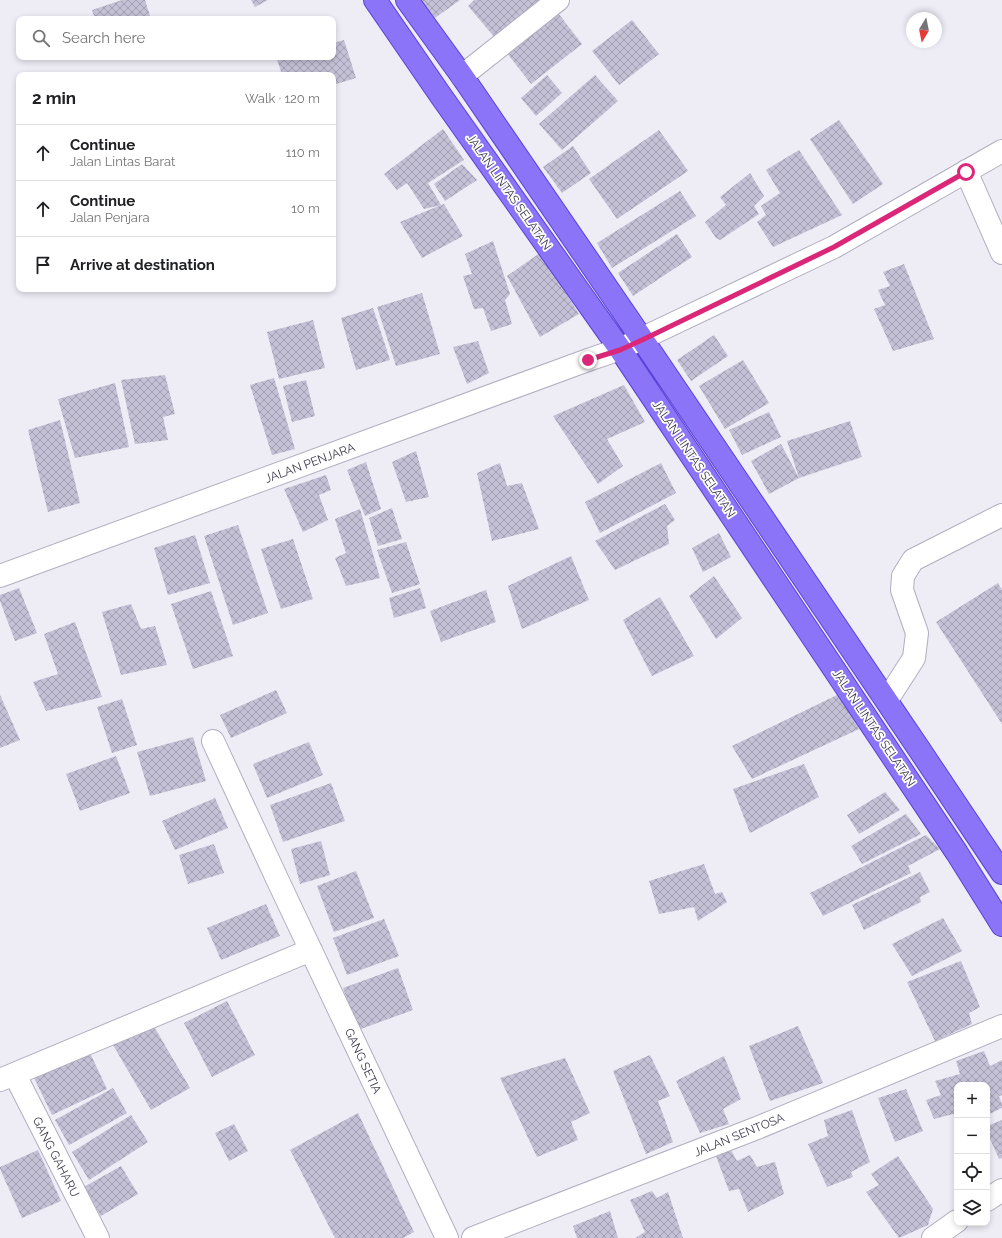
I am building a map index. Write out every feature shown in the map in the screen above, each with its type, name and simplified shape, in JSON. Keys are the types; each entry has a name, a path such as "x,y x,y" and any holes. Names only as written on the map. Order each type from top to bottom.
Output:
{"highway":[{"name":"JALAN LINTAS SELATAN","path":"375,0 620,350 958,853 1002,925"},
{"name":"JALAN LINTAS SELATAN","path":"407,0 462,76 642,340 887,700 1002,873"},
{"path":"895,759 918,746"}],"street":[{"path":"462,76 558,0"},
{"name":"JALAN PENJARA","path":"0,576 620,350 834,247 1002,151"},
{"path":"966,172 1002,253"},
{"path":"887,700 914,658 917,634 902,590 903,576 913,560 1002,515"},
{"name":"GANG SETIA","path":"213,741 447,1238"},
{"path":"7,1078 311,950"},
{"name":"JALAN SENTOSA","path":"474,1238 757,1128 1002,1026"},
{"name":"GANG GAHARU","path":"7,1078 98,1238"},
{"path":"990,1198 1002,1190"},
{"path":"933,1238 954,1223"}],"building":[{"path":"122,0 145,0 150,16 94,16 92,10"},
{"path":"251,0 268,0 255,7"},
{"path":"421,0 460,0 435,18"},
{"path":"474,0 542,0 496,39 468,6"},
{"path":"558,13 582,44 531,84 506,52"},
{"path":"632,20 659,54 619,85 592,51"},
{"path":"344,40 356,78 336,84 336,72 281,72 277,60 336,60 336,42"},
{"path":"547,75 562,93 536,116 521,98"},
{"path":"595,75 618,101 562,150 539,124"},
{"path":"839,120 883,184 853,204 810,139"},
{"path":"443,129 464,160 428,183 441,205 424,209 407,183 397,190 384,174"},
{"path":"659,130 688,171 617,219 589,179"},
{"path":"573,146 591,173 562,193 543,167"},
{"path":"799,150 842,215 773,247 757,222 766,215 761,206 780,193 766,170"},
{"path":"462,164 477,180 445,201 434,184"},
{"path":"750,173 764,196 754,206 759,214 720,240 716,238 705,222 726,205 720,197"},
{"path":"680,191 696,216 612,268 597,243"},
{"path":"444,204 463,236 422,258 400,222"},
{"path":"677,234 692,257 633,296 618,273"},
{"path":"493,241 510,294 505,300 512,324 491,331 483,308 474,309 463,276 472,274 465,254"},
{"path":"540,253 579,314 540,337 507,276"},
{"path":"904,264 934,339 893,351 874,309 885,305 878,290 890,286 883,272"},
{"path":"422,293 440,354 396,366 377,307"},
{"path":"373,308 390,360 356,370 341,318"},
{"path":"313,320 325,368 279,379 267,332"},
{"path":"714,335 728,356 691,381 677,360"},
{"path":"478,341 489,373 467,384 453,347"},
{"path":"743,360 769,403 725,429 699,386"},
{"path":"165,375 175,414 163,417 168,440 135,444 121,380"},
{"path":"274,378 295,449 272,455 250,385"},
{"path":"306,380 315,416 292,422 283,386"},
{"path":"115,383 129,447 75,458 58,399"},
{"path":"624,385 645,422 607,439 623,466 598,484 553,416"},
{"path":"769,412 781,437 742,455 729,430"},
{"path":"60,420 80,503 48,512 28,430"},
{"path":"850,421 862,457 799,478 787,441"},
{"path":"781,444 799,478 769,494 751,461"},
{"path":"416,451 429,497 406,502 392,462"},
{"path":"366,462 381,509 365,516 347,470"},
{"path":"500,463 507,486 522,483 539,529 492,541 477,473"},
{"path":"661,463 676,493 600,533 585,502"},
{"path":"326,475 331,490 319,495 328,520 303,532 284,489"},
{"path":"665,504 675,520 667,526 669,544 615,570 595,541"},
{"path":"392,508 402,539 378,546 369,518"},
{"path":"360,509 380,578 346,586 335,558 346,553 335,519"},
{"path":"238,525 268,613 233,625 204,536"},
{"path":"719,533 731,557 703,572 692,548"},
{"path":"195,535 210,583 168,595 154,548"},
{"path":"293,539 313,599 281,609 261,549"},
{"path":"406,542 420,584 392,593 377,550"},
{"path":"571,556 589,600 522,629 508,586"},
{"path":"714,576 742,618 716,639 689,596"},
{"path":"998,583 1002,590 1002,724 936,622"},
{"path":"19,588 37,633 15,641 0,601 0,595"},
{"path":"420,588 426,608 394,618 389,598"},
{"path":"486,590 496,622 441,642 430,611"},
{"path":"211,591 233,656 193,669 171,604"},
{"path":"660,597 694,656 652,676 623,620"},
{"path":"131,604 141,629 155,626 167,665 121,675 102,612"},
{"path":"75,622 102,697 46,711 33,682 58,674 44,634"},
{"path":"276,690 287,713 231,738 220,715"},
{"path":"839,694 859,729 752,779 732,746"},
{"path":"0,695 20,740 0,748"},
{"path":"122,699 137,745 112,753 97,707"},
{"path":"193,737 206,781 150,796 137,752"},
{"path":"309,742 323,775 267,798 253,764"},
{"path":"116,756 130,793 80,811 66,774"},
{"path":"804,764 819,797 750,833 733,789"},
{"path":"331,783 345,821 283,842 270,805"},
{"path":"885,792 900,810 859,834 847,815"},
{"path":"215,798 228,828 175,850 162,821"},
{"path":"906,814 921,834 862,864 851,846"},
{"path":"926,835 940,849 908,866 911,873 823,916 810,893"},
{"path":"321,841 330,875 300,884 291,849"},
{"path":"214,844 224,873 188,884 179,855"},
{"path":"704,864 715,894 722,892 727,902 698,921 694,907 659,914 649,881"},
{"path":"356,871 374,918 334,932 317,886"},
{"path":"920,872 930,892 920,897 921,902 864,930 852,905"},
{"path":"266,904 280,936 221,960 207,928"},
{"path":"943,918 962,951 912,976 892,944"},
{"path":"384,919 399,956 347,975 333,938"},
{"path":"961,961 980,1007 969,1013 972,1024 935,1041 907,982"},
{"path":"398,968 413,1010 358,1030 343,988"},
{"path":"227,1001 255,1055 212,1077 184,1023"},
{"path":"152,1023 190,1088 151,1110 113,1045"},
{"path":"798,1026 823,1083 770,1101 749,1046"},
{"path":"89,1051 107,1089 52,1115 34,1078"},
{"path":"984,1051 990,1066 1002,1060 1002,1095 999,1096 1002,1108 990,1114 990,1082 954,1082 954,1114 934,1119 926,1100 941,1095 935,1081 960,1074 956,1061"},
{"path":"650,1055 670,1096 658,1101 673,1142 646,1154 613,1071"},
{"path":"724,1056 741,1099 723,1109 729,1124 700,1133 676,1081"},
{"path":"565,1058 590,1113 571,1122 578,1140 537,1157 500,1078"},
{"path":"113,1088 127,1113 69,1145 55,1120"},
{"path":"906,1089 923,1131 895,1142 878,1098"},
{"path":"852,1110 870,1162 851,1172 853,1177 827,1187 808,1144 828,1136 824,1120"},
{"path":"358,1113 414,1232 403,1238 335,1238 290,1150"},
{"path":"131,1115 148,1142 89,1180 72,1152"},
{"path":"1002,1120 1002,1158 999,1159 990,1139 990,1125"},
{"path":"234,1124 248,1151 229,1161 215,1133"},
{"path":"38,1150 61,1201 22,1218 0,1167"},
{"path":"731,1150 737,1161 750,1155 757,1167 775,1162 784,1194 748,1212 739,1189 729,1191 716,1156"},
{"path":"898,1156 933,1209 928,1225 899,1238 866,1192 879,1185 871,1174"},
{"path":"121,1166 138,1194 101,1216 84,1187"},
{"path":"652,1191 657,1198 668,1192 683,1238 635,1238 645,1232 630,1200"},
{"path":"610,1211 618,1238 577,1238 573,1226"}],"route":[{"path":"588,360 620,350 642,340 834,247 966,172"}]}
